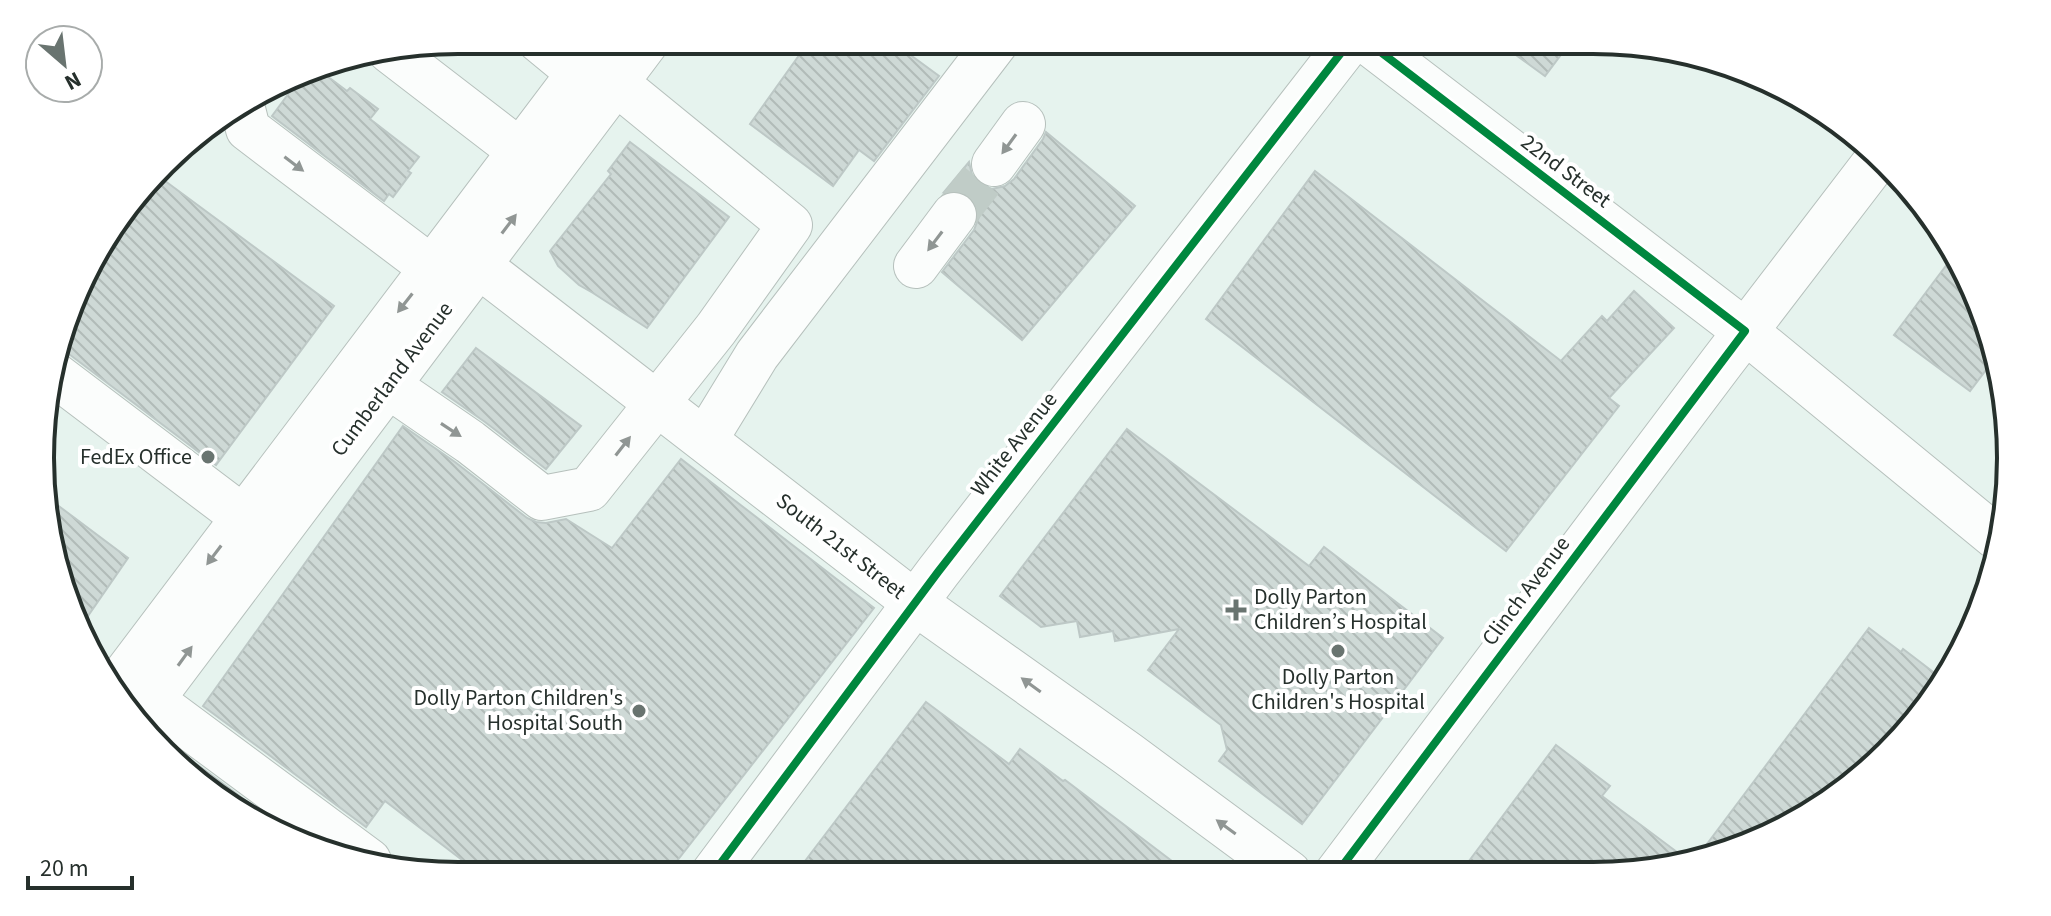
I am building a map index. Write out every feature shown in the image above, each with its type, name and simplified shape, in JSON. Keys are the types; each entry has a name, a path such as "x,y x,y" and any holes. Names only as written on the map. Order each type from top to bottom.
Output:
{"street":[{"path":"387,385 470,442 542,498 589,489 716,329 790,225 600,65 573,54"},
{"name":"Cumberland Avenue","path":"132,696 387,385 453,259 520,151 600,65 621,54"},
{"path":"705,440 757,355 987,54"},
{"name":"White Avenue","path":"722,862 914,602 1340,54"},
{"name":"22nd Street","path":"1383,54 1745,331 1990,532"},
{"path":"399,58 520,151"},
{"name":"Cumberland Avenue","path":"132,696 243,517 453,259 600,65"},
{"name":"South 21st Street","path":"245,115 248,129 453,259 657,402 914,602 1274,862"},
{"path":"994,164 1023,124"},
{"name":"Clinch Avenue","path":"1345,862 1872,166"},
{"path":"916,266 954,215"},
{"path":"62,380 243,517"},
{"path":"132,696 349,847"}],"building":[{"path":"800,54 909,54 939,76 874,161 859,150 833,186 750,124"},
{"path":"1514,54 1562,54 1545,76"},
{"path":"326,76 378,109 370,119 419,157 393,197 389,194 384,201 272,116 291,91"},
{"path":"1046,132 1135,206 1022,340 942,272 974,230 979,217 977,204 968,195 956,190 944,192 969,162 972,175 980,185 992,189 1005,186 1014,179"},
{"path":"630,142 729,217 647,328 579,285 558,266 550,251 611,174 608,171"},
{"path":"1315,171 1561,361 1602,316 1607,321 1634,291 1674,328 1609,398 1619,406 1506,551 1206,319"},
{"path":"164,180 334,306 216,465 68,353 85,303 108,256 137,212"},
{"path":"1947,264 1976,328 1987,369 1970,391 1894,335"},
{"path":"476,348 581,426 546,469 442,392"},
{"path":"403,426 527,518 546,523 566,519 612,548 681,459 874,608 676,862 465,862 385,801 366,827 203,706"},
{"name":"Dolly Parton Children's Hospital","path":"1127,429 1309,566 1324,547 1443,638 1302,824 1219,761 1227,750 1221,725 1148,670 1179,629 1115,641 1113,631 1080,637 1077,621 1041,627 1000,596"},
{"path":"57,504 128,558 87,617 68,563"},
{"path":"1869,628 1935,673 1914,704 1879,744 1839,779 1772,820 1706,846"},
{"path":"926,702 1009,764 1020,749 1173,862 806,862"},
{"path":"1556,745 1610,786 1602,796 1678,853 1619,861 1469,861"},
{"path":"184,755 253,806 212,779"}],"tunnel":[{"path":"954,215 994,164"}],"cycle path":[{"path":"722,862 938,572 1340,54"},
{"path":"1345,862 1745,331 1383,54"}],"place":[{"name":"FedEx Office","path":"208,457"},
{"name":"Dolly Parton Children’s Hospital","path":"1236,610"},
{"name":"Dolly Parton Children's Hospital","path":"1338,651"},
{"name":"Dolly Parton Children's Hospital South","path":"639,711"}]}
